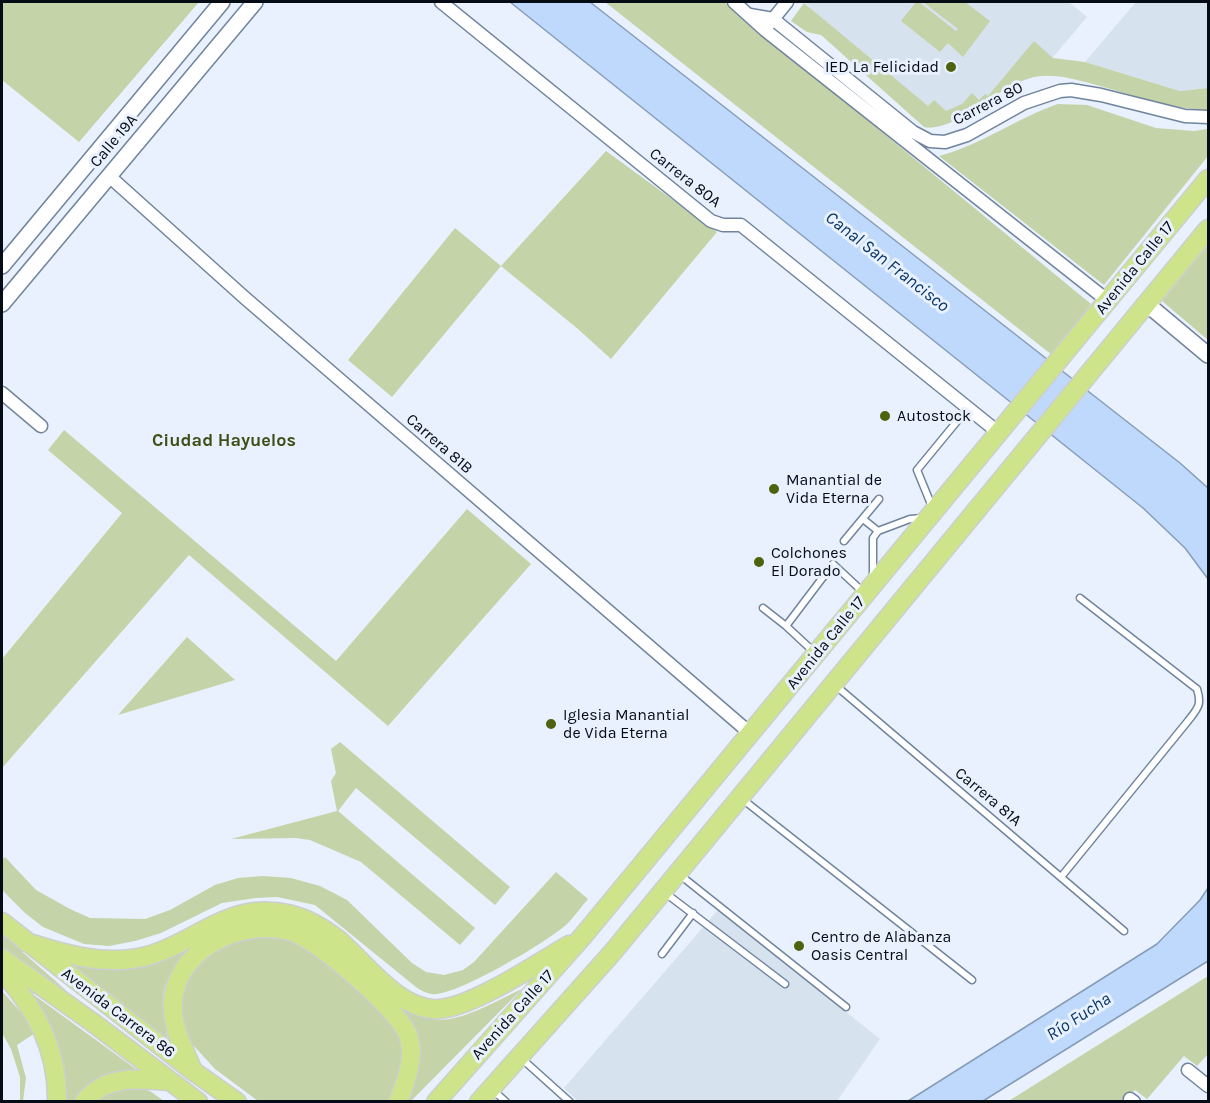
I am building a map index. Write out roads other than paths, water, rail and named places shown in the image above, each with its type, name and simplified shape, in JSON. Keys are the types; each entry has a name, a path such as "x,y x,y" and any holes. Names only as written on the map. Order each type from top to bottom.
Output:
{"main road":[{"name":"Avenida Calle 17","path":"436,1101 583,936 1209,179"},
{"name":"Avenida Calle 17","path":"486,1095 663,892 1209,230"},
{"path":"26,942 76,956 102,960 130,959 169,948 226,918 248,913 275,912 308,921 328,932 394,992 419,1007 438,1009 450,1008 480,995 583,936"},
{"name":"Avenida Carrera 86","path":"2,922 197,1074 237,1101"},
{"path":"197,1074 176,1029 173,1017 174,993 184,971 203,950 227,934 244,930 277,928 292,932 315,944 352,974 399,1019 408,1034 411,1053 408,1074 398,1101"},
{"name":"Avenida Carrera 86","path":"2,958 92,1022 192,1098"},
{"path":"2,971 23,996 51,1048 57,1101"},
{"path":"84,1101 98,1089 116,1081 134,1079 170,1081"}],"street":[{"name":"Calle 19A","path":"2,266 222,2"},
{"name":"Calle 19A","path":"2,304 255,2"},
{"name":"Carrera 80A","path":"441,2 711,221 723,225 741,225 968,408 1004,427"},
{"name":"Carrera 80","path":"734,2 750,15 769,25 913,132 937,143 967,135 1024,103 1060,90 1101,95 1185,116 1209,117"},
{"path":"769,25 787,2"},
{"name":"Carrera 80","path":"769,25 1108,301"},
{"name":"Carrera 81B","path":"109,176 260,311 751,734"},
{"path":"1147,304 1209,355"},
{"path":"2,393 41,426"},
{"path":"1188,1071 1209,1086"}],"lane":[{"path":"870,590 873,538 878,531 910,519 932,515 916,473 917,470 968,408"},
{"path":"844,541 879,499"},
{"path":"863,519 878,531"},
{"path":"786,626 833,564 870,590"},
{"path":"1061,878 1188,721 1198,708 1200,700 1197,689 1080,598"},
{"path":"763,608 817,654"},
{"name":"Carrera 81A","path":"834,684 1124,931"},
{"path":"741,797 972,980"},
{"path":"678,874 846,1007"},
{"path":"663,892 785,984"},
{"path":"662,954 693,914"},
{"path":"520,1057 570,1101"},
{"path":"486,1095 506,1101"}],"water":[{"name":"Canal San Francisco","path":"510,2 590,2 1180,463 1208,488 1208,579 1185,548 1143,508"},
{"name":"Río Fucha","path":"1208,888 1208,961 983,1101 908,1101 1157,944 1200,900"}],"place":[{"name":"IED La Felicidad","path":"951,67"},
{"name":"Autostock","path":"885,416"},
{"name":"Manantial de Vida Eterna","path":"774,489"},
{"name":"Colchones El Dorado","path":"759,562"},
{"name":"Iglesia Manantial de Vida Eterna","path":"551,724"},
{"name":"Centro de Alabanza Oasis Central","path":"799,946"}],"district":[{"name":"Ciudad Hayuelos","path":"224,441"}]}
